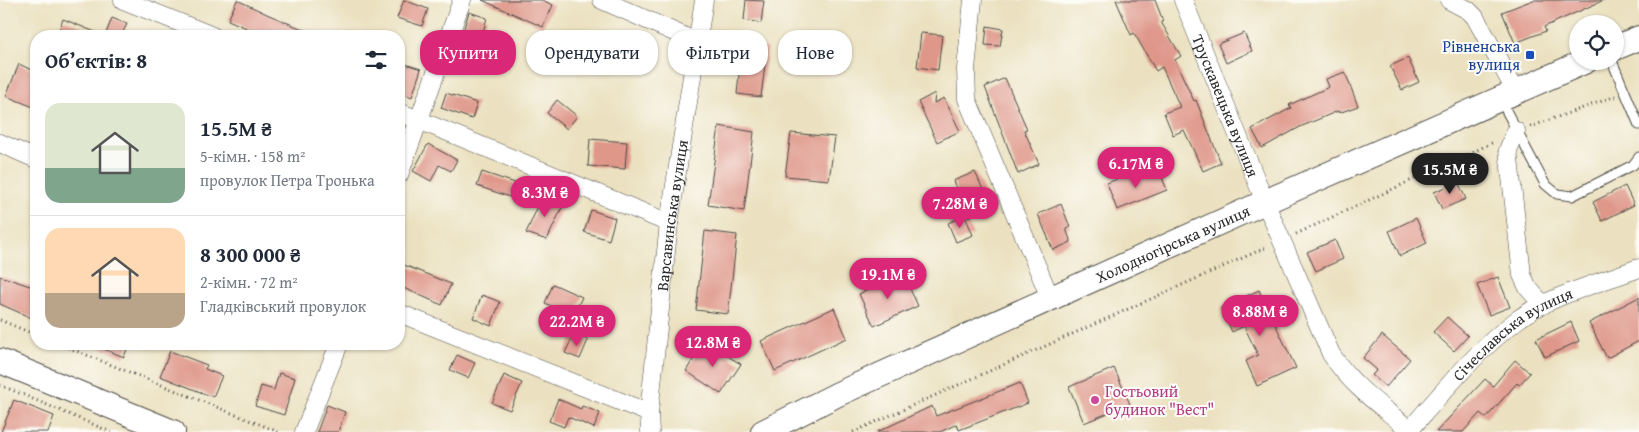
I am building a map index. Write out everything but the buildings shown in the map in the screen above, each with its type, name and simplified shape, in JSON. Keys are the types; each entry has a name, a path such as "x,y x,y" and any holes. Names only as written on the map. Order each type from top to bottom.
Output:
{"main road":[{"path":"1624,44 1639,38"},
{"name":"Холодногірська вулиця","path":"764,432 838,394 1051,300 1265,202 1569,68"},
{"path":"0,361 173,432"}],"street":[{"path":"123,0 198,30"},
{"path":"405,157 462,0"},
{"path":"602,0 670,30"},
{"name":"Варсавинська вулиця","path":"701,30 704,0"},
{"path":"973,0 966,69 967,99 1051,300"},
{"name":"Трускавецька вулиця","path":"1183,0 1265,202 1335,361 1345,376 1361,391 1410,431"},
{"path":"1449,0 1468,10 1475,17 1508,95"},
{"name":"Варсавинська вулиця","path":"650,432 649,414 669,223 694,75"},
{"path":"405,114 669,223"},
{"path":"1516,132 1508,150 1522,275 1528,288 1543,305"},
{"path":"0,143 30,156"},
{"name":"Січеславська вулиця","path":"1410,431 1482,352 1517,320 1543,305 1639,268"},
{"path":"405,315 649,414"},
{"path":"304,432 337,350"}],"lane":[{"path":"1616,70 1639,125"},
{"path":"1508,95 1516,132 1545,184 1556,194 1572,196 1633,165 1639,157"}],"path":[{"path":"853,432 1282,240 1516,132 1626,93"},
{"path":"0,320 30,332"},
{"path":"74,350 278,432"},
{"path":"0,385 111,432"}],"place":[{"name":"Рівненська вулиця","path":"1530,55"},
{"name":"Гостьовий будинок \"Вест\"","path":"1095,400"}]}
